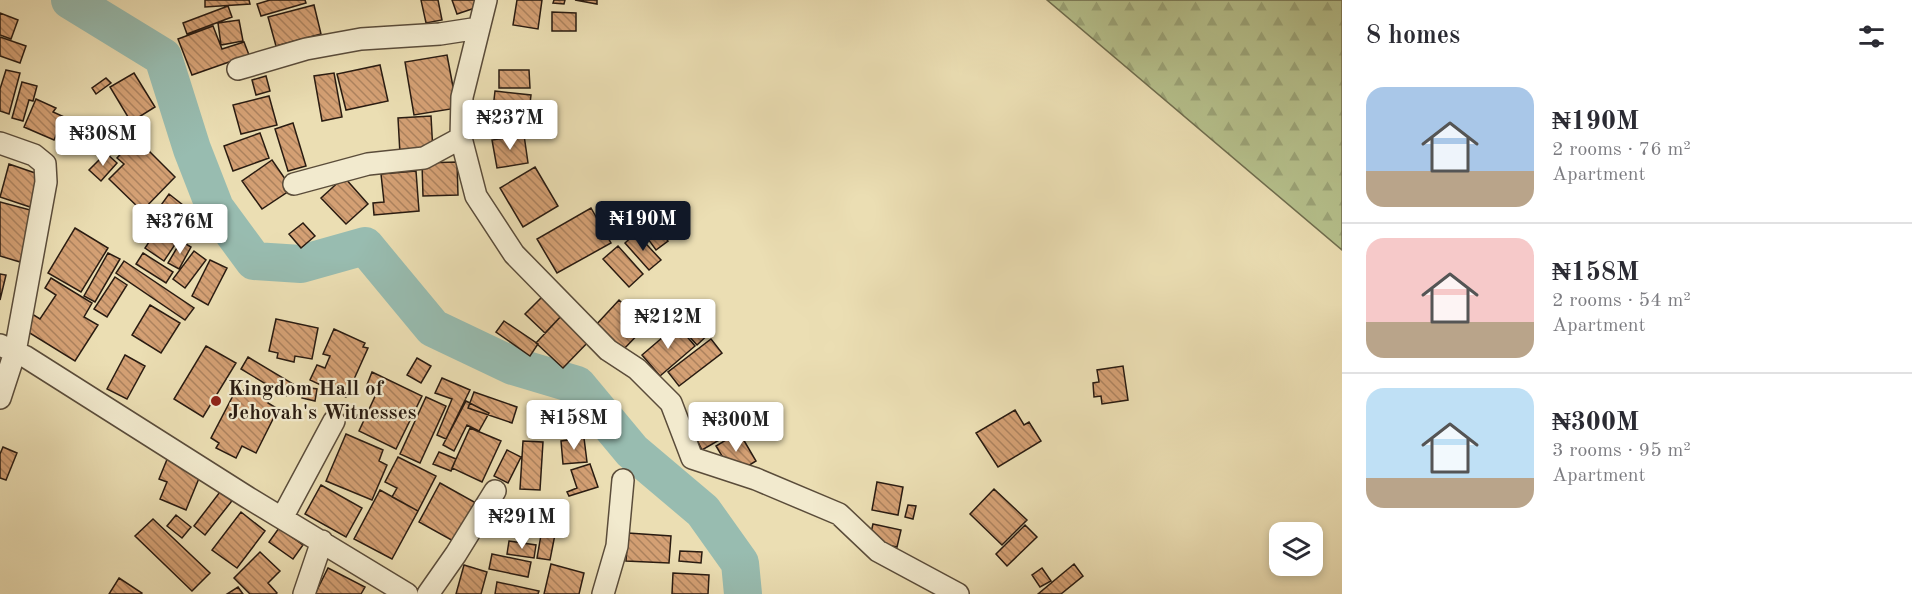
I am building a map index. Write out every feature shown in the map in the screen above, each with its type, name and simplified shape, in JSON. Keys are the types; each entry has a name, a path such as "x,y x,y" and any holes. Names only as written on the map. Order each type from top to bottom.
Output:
{"street":[{"path":"486,0 462,97 461,138 476,196 514,254 608,350 637,369 671,403 692,458 756,479 839,514 878,551 958,594"},
{"path":"238,69 306,49 361,39 441,34 479,28"},
{"path":"294,184 368,164 424,158 461,138"},
{"path":"0,143 34,155 45,164 46,182 7,348 0,398"},
{"path":"7,348 407,594"},
{"path":"282,518 334,421"},
{"path":"603,594 617,546 623,480"},
{"path":"428,594 495,491"},
{"path":"304,594 322,541"}],"green space":[{"path":"1047,0 1342,0 1342,250"}],"building":[{"path":"205,0 249,0 250,4 205,7"},
{"path":"270,0 305,0 306,3 261,16 257,4"},
{"path":"421,0 438,0 442,20 426,23"},
{"path":"452,0 476,0 478,7 457,14"},
{"path":"517,0 542,0 538,29 513,25"},
{"path":"554,0 565,0 564,4 553,3"},
{"path":"575,0 597,0 597,4"},
{"path":"314,5 321,34 276,46 268,17"},
{"path":"228,6 232,17 187,34 183,23"},
{"path":"552,12 576,13 576,31 552,31"},
{"path":"0,13 18,20 11,39 0,35"},
{"path":"239,20 243,41 221,45 218,23"},
{"path":"213,26 222,49 244,42 249,55 192,75 178,39"},
{"path":"0,37 26,46 20,63 0,56"},
{"path":"447,55 457,108 414,115 405,62"},
{"path":"380,65 388,101 346,110 337,74"},
{"path":"6,70 20,73 9,114 0,111 0,89"},
{"path":"499,70 529,70 530,88 499,88"},
{"path":"134,73 155,107 131,122 110,87"},
{"path":"334,73 342,117 322,121 314,76"},
{"path":"266,76 270,91 256,95 252,80"},
{"path":"106,78 111,83 96,94 92,88"},
{"path":"22,82 37,86 33,101 29,100 23,121 12,118"},
{"path":"495,91 531,95 527,130 491,126"},
{"path":"269,96 277,125 241,134 233,105"},
{"path":"36,99 56,108 53,112 64,117 54,140 24,127"},
{"path":"431,116 433,152 400,154 398,118"},
{"path":"68,119 81,124 70,151 57,146"},
{"path":"293,123 306,166 288,171 275,129"},
{"path":"260,133 269,158 233,171 224,146"},
{"path":"524,135 528,163 497,168 492,140"},
{"path":"128,146 136,154 144,146 175,177 142,211 109,179 124,164 117,158"},
{"path":"106,153 117,163 101,181 89,170"},
{"path":"272,160 292,189 262,209 242,181"},
{"path":"457,162 458,195 423,196 422,163"},
{"path":"9,164 41,175 30,207 0,197"},
{"path":"535,167 558,206 523,227 500,188"},
{"path":"416,171 419,211 374,215 373,203 384,202 381,174"},
{"path":"344,177 368,204 346,224 321,198"},
{"path":"169,194 193,213 180,230 156,212"},
{"path":"0,202 34,211 20,262 0,256"},
{"path":"591,208 611,243 557,273 537,239"},
{"path":"651,219 668,241 656,250 640,228"},
{"path":"303,223 315,236 301,248 289,234"},
{"path":"161,224 180,237 164,261 145,248"},
{"path":"75,228 108,248 81,292 48,273"},
{"path":"636,233 661,260 649,270 625,243"},
{"path":"181,241 191,247 179,269 168,263"},
{"path":"618,246 643,274 629,287 603,259"},
{"path":"194,251 206,260 185,288 173,279"},
{"path":"108,253 120,259 95,302 84,296"},
{"path":"143,253 173,272 166,283 136,264"},
{"path":"210,260 227,268 208,305 192,296"},
{"path":"124,261 194,308 185,320 116,273"},
{"path":"0,274 6,275 0,300"},
{"path":"115,277 127,285 107,317 94,309"},
{"path":"51,278 92,303 84,317 98,325 75,361 20,327 29,312 40,319 56,295 45,288"},
{"path":"544,295 564,313 545,333 525,314"},
{"path":"619,300 646,326 622,351 595,326"},
{"path":"150,305 180,323 161,353 132,335"},
{"path":"695,309 714,329 697,345 678,324"},
{"path":"564,313 591,339 563,368 536,343"},
{"path":"276,319 318,328 312,359 295,356 294,362 277,358 278,353 269,351"},
{"path":"504,321 538,344 530,356 496,332"},
{"path":"677,325 695,346 660,376 642,355"},
{"path":"334,329 365,343 363,347 368,348 346,397 310,380 317,365 325,368 330,356 323,354"},
{"path":"711,339 722,353 679,386 668,372"},
{"path":"206,346 236,363 203,417 174,399"},
{"path":"125,355 145,366 127,399 107,389"},
{"path":"248,357 293,384 286,396 241,369"},
{"path":"417,358 431,366 421,383 407,375"},
{"path":"1123,366 1128,400 1102,404 1101,396 1094,397 1093,383 1099,382 1097,370"},
{"path":"372,372 422,396 396,449 359,431 377,392 366,387"},
{"path":"442,378 470,390 446,439 437,435 452,399 435,393"},
{"path":"250,385 272,395 268,403 278,409 256,453 242,446 236,458 216,448 219,443 211,438 237,388 246,392"},
{"path":"304,387 317,389 315,401 302,398"},
{"path":"474,392 517,407 512,423 468,408"},
{"path":"426,397 446,406 420,463 400,454"},
{"path":"466,401 489,413 479,431 467,425 454,451 443,445"},
{"path":"1015,410 1024,425 1029,422 1041,441 998,467 976,433"},
{"path":"743,412 749,423 702,450 696,438"},
{"path":"470,428 501,441 482,482 452,468"},
{"path":"739,432 756,461 740,471 728,466 716,446"},
{"path":"346,434 383,450 379,461 387,465 372,500 326,481"},
{"path":"584,438 587,462 563,464 561,441"},
{"path":"523,441 543,442 540,490 520,489"},
{"path":"3,447 17,453 6,480 0,478 0,454"},
{"path":"507,450 521,457 508,483 494,476"},
{"path":"439,452 456,459 451,471 433,464"},
{"path":"168,457 202,471 186,510 160,499 167,482 159,479"},
{"path":"398,457 436,476 418,511 392,497 397,488 385,482"},
{"path":"590,464 598,487 569,496 567,492 577,488 571,470"},
{"path":"877,482 903,487 898,515 872,510"},
{"path":"440,483 476,503 455,542 419,522"},
{"path":"321,485 362,508 346,537 305,514"},
{"path":"223,488 235,497 205,535 194,526"},
{"path":"994,489 1027,520 1002,545 970,514"},
{"path":"380,490 418,511 392,559 354,539"},
{"path":"908,505 916,506 913,519 905,517"},
{"path":"546,506 560,509 550,560 537,558"},
{"path":"241,512 265,531 237,568 212,550"},
{"path":"176,515 191,527 182,538 167,526"},
{"path":"153,519 210,573 192,591 135,536"},
{"path":"873,524 901,530 897,547 869,541"},
{"path":"1025,525 1037,537 1007,566 996,554"},
{"path":"279,528 303,545 293,559 269,542"},
{"path":"628,533 671,536 669,563 626,561"},
{"path":"509,541 536,545 534,558 507,554"},
{"path":"680,551 702,552 701,563 679,561"},
{"path":"260,552 280,571 268,583 276,594 250,594 234,578"},
{"path":"492,554 531,562 528,577 489,569"},
{"path":"551,564 584,573 579,594 544,594"},
{"path":"1074,564 1083,576 1061,594 1038,594"},
{"path":"464,565 487,572 481,594 456,594"},
{"path":"328,568 365,587 361,594 315,594"},
{"path":"1042,568 1051,581 1040,587 1032,575"},
{"path":"673,573 709,575 708,594 672,594"},
{"path":"119,578 142,593 109,594"},
{"path":"497,582 539,591 538,594 495,594"},
{"path":"238,587 243,594 227,594"}],"waterway":[{"path":"70,0 163,57 192,149 215,208 254,261 301,264 365,246 433,328 513,366 577,385 632,451 703,511 740,563 743,594"}],"place":[{"name":"Kingdom Hall of Jehovah's Witnesses","path":"216,401"}]}
